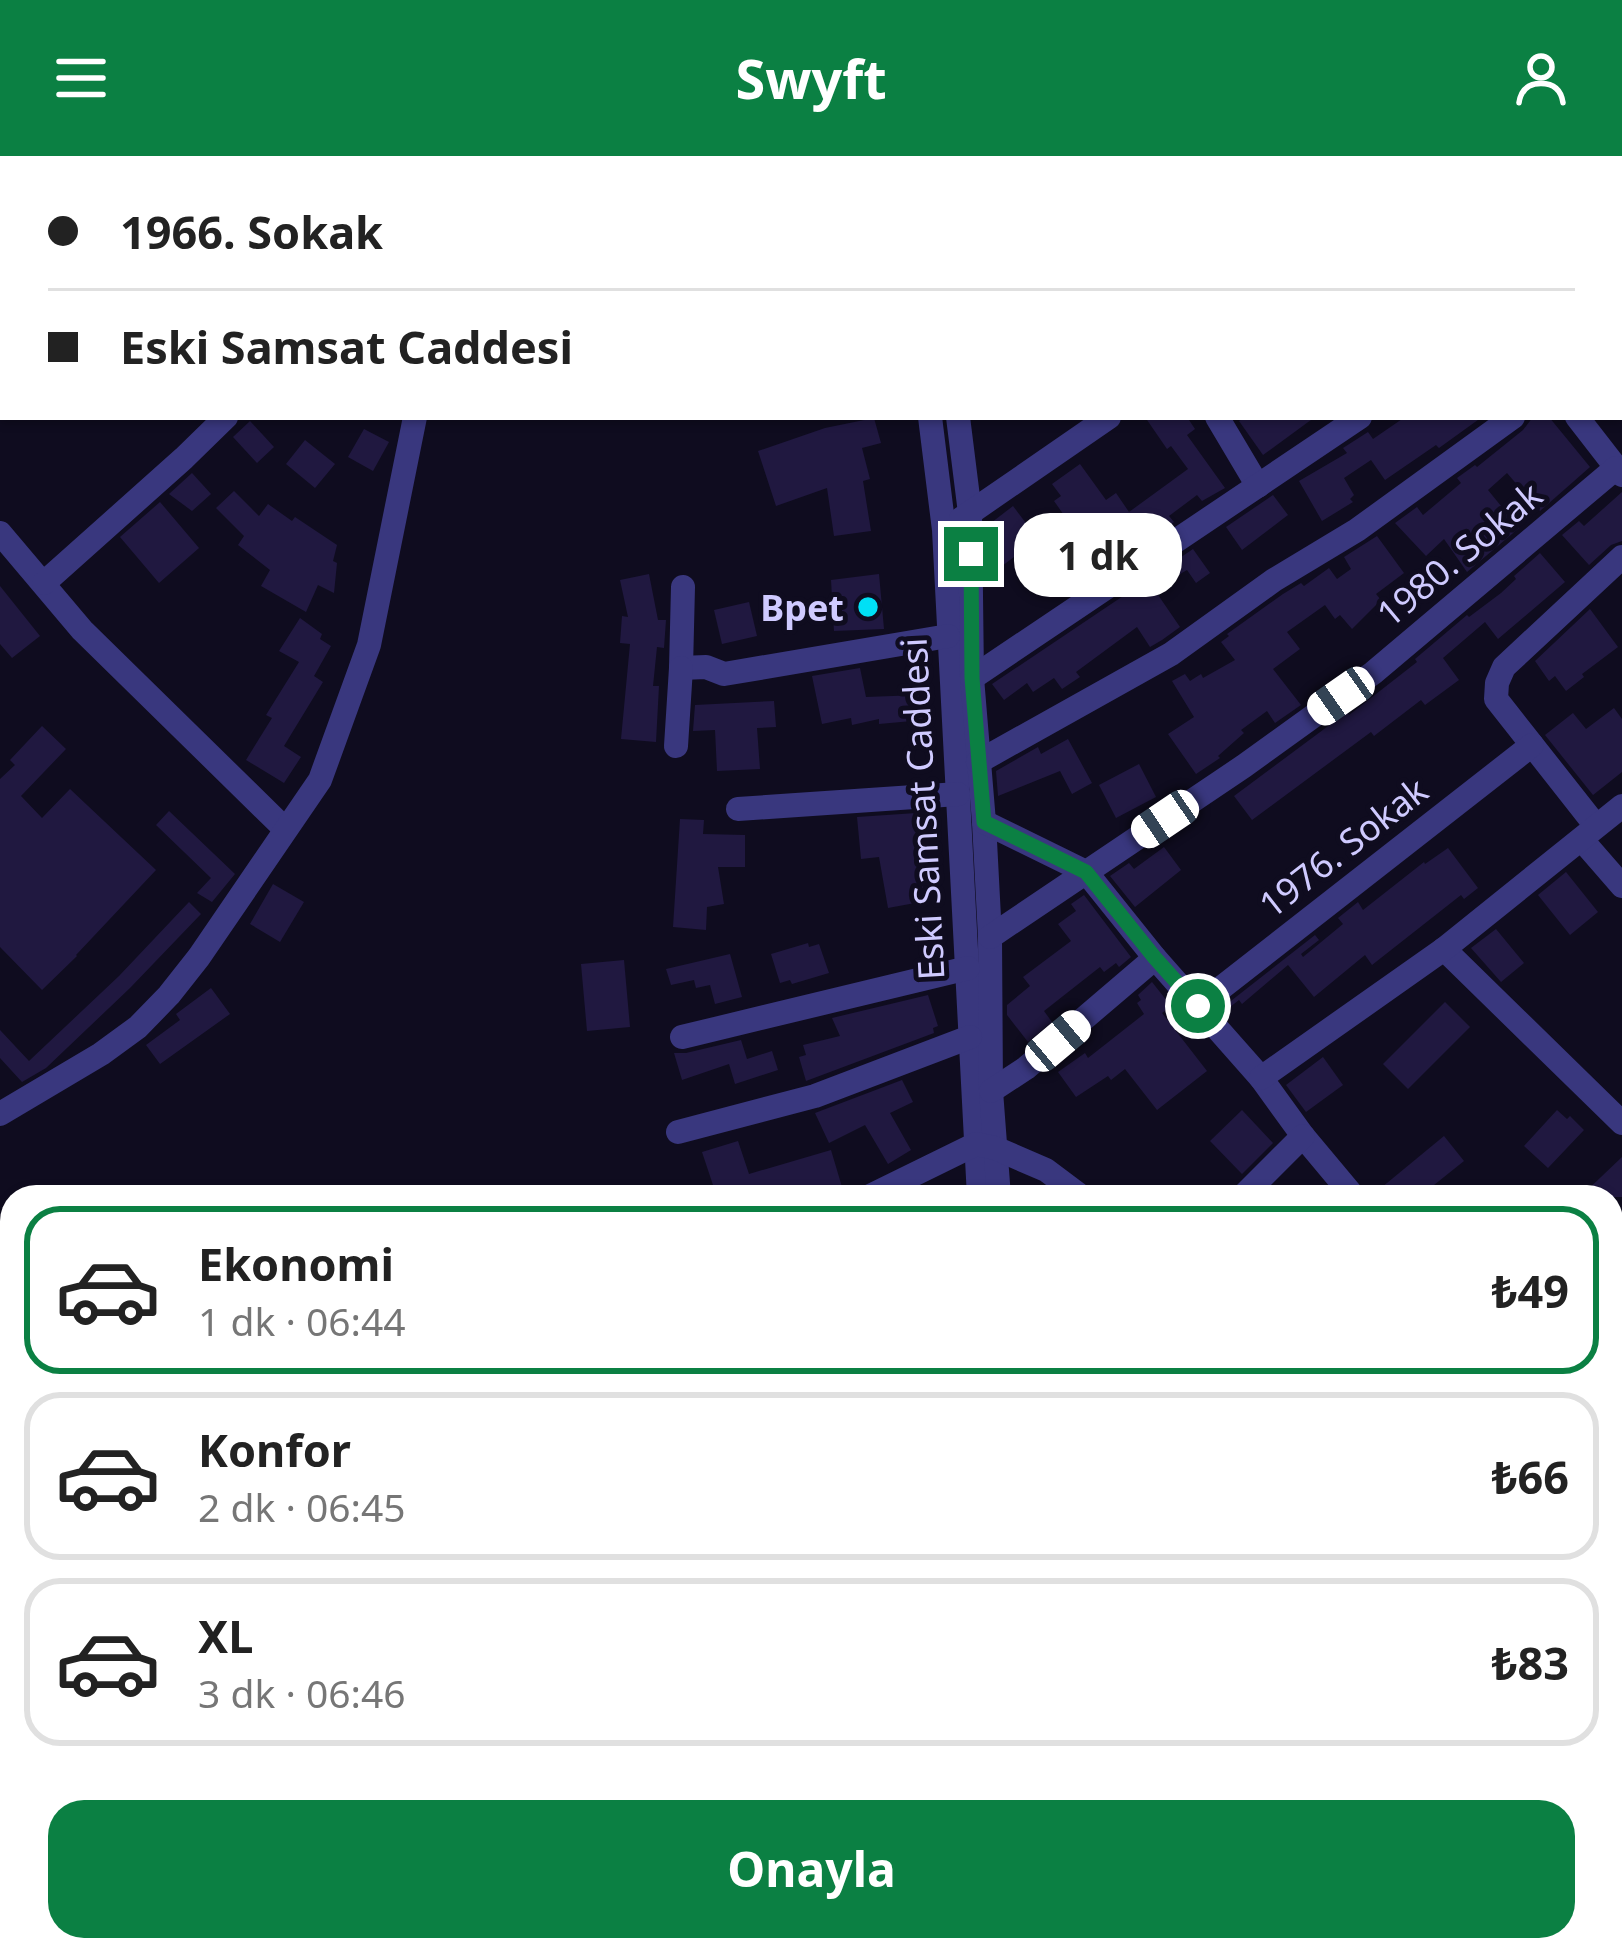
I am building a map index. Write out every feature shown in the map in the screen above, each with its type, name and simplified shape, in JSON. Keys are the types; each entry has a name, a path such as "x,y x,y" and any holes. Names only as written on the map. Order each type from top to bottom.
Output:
{"street":[{"path":"44,583 223,420"},
{"path":"0,1114 138,1028 199,957 320,780 369,645 415,420"},
{"name":"Eski Samsat Caddesi","path":"930,420 944,530 970,1037 996,1185"},
{"name":"Eski Samsat Caddesi","path":"958,420 970,513 972,678 990,937 991,1090 981,1185"},
{"path":"944,530 1105,420"},
{"path":"1218,420 1258,486"},
{"path":"972,678 1356,420"},
{"path":"978,762 1171,654 1274,580 1357,530 1510,420"},
{"path":"1588,422 1619,471"},
{"name":"1980. Sokak","path":"990,937 1373,673 1619,471"},
{"path":"0,533 82,630 285,830"},
{"path":"1622,557 1504,667 1496,700 1532,745 1622,886"},
{"path":"676,746 682,587"},
{"path":"681,668 706,667 724,674 948,636"},
{"name":"1976. Sokak","path":"1198,1006 1532,745"},
{"path":"738,809 958,794"},
{"path":"1261,1078 1444,949 1622,806"},
{"path":"984,822 1086,872 1261,1078 1344,1185"},
{"path":"1444,949 1622,1123"},
{"path":"991,1090 1026,1068 1155,958"},
{"path":"682,1036 968,968"},
{"path":"678,1132 815,1096 970,1037"},
{"path":"1254,1185 1303,1136"},
{"path":"896,1185 986,1146 1046,1170 1066,1185"}],"building":[{"path":"875,420 881,443 862,448 870,479 863,481 871,531 834,536 827,488 776,506 758,451 825,428"},
{"path":"1147,420 1189,420 1195,429 1187,435 1225,488 1202,501 1197,495 1169,516 1174,522 1101,572 1054,501 1061,496 1052,484 1080,464 1106,500 1116,493 1129,512 1188,469 1171,446 1167,449"},
{"path":"1240,420 1311,420 1263,455"},
{"path":"1401,420 1478,420 1385,480 1371,460 1344,478 1353,502 1322,521 1299,481 1347,453 1343,448 1368,432 1373,439"},
{"path":"1531,420 1551,420 1590,467 1540,511 1507,473 1488,490 1519,528 1467,572 1444,539 1426,556 1395,523 1417,507 1423,515 1461,483 1457,478"},
{"path":"250,421 274,447 257,463 233,437"},
{"path":"364,429 389,442 373,471 348,457"},
{"path":"305,440 335,464 315,488 286,464"},
{"path":"192,473 211,494 192,511 169,494"},
{"path":"234,491 259,516 268,504 337,545 334,593 318,585 306,612 261,586 270,570 238,545 244,536 216,508"},
{"path":"1622,492 1622,541 1589,565 1562,535 1579,521 1584,526"},
{"path":"1273,495 1288,515 1242,550 1226,527"},
{"path":"160,502 199,548 159,583 120,537"},
{"path":"1013,506 1038,539 998,569 987,554 987,526"},
{"path":"1377,536 1404,573 1376,594 1381,600 1352,629 1340,615 1335,619 1325,605 1287,632 1300,649 1273,669 1301,705 1275,723 1267,711 1241,730 1244,733 1220,758 1196,774 1168,734 1194,717 1172,681 1185,674 1190,681 1201,674 1203,678 1235,660 1221,642 1227,634 1329,568 1337,579 1351,569 1344,557"},
{"path":"1193,549 1210,573 1196,583 1187,570 1154,589 1180,627 1162,640 1150,647 1137,627 1076,672 1080,677 1062,689 1054,678 1033,692 1027,683 1004,700 992,684"},
{"path":"1540,553 1565,582 1498,639 1485,622 1443,658 1459,680 1425,705 1421,700 1374,736 1371,732 1252,820 1234,796 1417,662 1467,615 1501,593"},
{"path":"649,574 658,620 666,620 664,648 657,647 653,686 659,686 656,742 621,739 630,644 620,643 622,616 628,617 620,580"},
{"path":"879,574 884,629 834,631 831,580"},
{"path":"0,586 40,636 12,658 0,644"},
{"path":"749,602 757,636 722,644 714,610"},
{"path":"1590,609 1618,647 1566,691 1555,676 1549,681 1535,661"},
{"path":"300,618 331,646 314,676 323,682 284,746 301,757 284,783 246,760 272,718 266,715 299,662 279,651"},
{"path":"860,668 866,697 919,695 923,720 879,724 879,719 852,725 851,718 822,724 812,676"},
{"path":"774,701 776,727 757,728 760,769 717,771 715,730 693,731 695,705"},
{"path":"1614,708 1622,719 1622,772 1593,795 1545,735 1573,713 1586,729"},
{"path":"42,726 66,749 21,796 42,818 70,789 156,870 42,990 0,947 0,779 15,765 10,760"},
{"path":"1068,739 1092,783 1072,794 1060,771 998,796 996,771 1038,747 1041,754"},
{"path":"1139,764 1156,797 1116,818 1099,785"},
{"path":"169,811 235,874 212,902 197,893 211,878 156,825"},
{"path":"931,812 935,852 917,854 926,901 888,908 879,857 861,859 857,817"},
{"path":"680,819 704,820 703,834 745,835 745,867 718,867 724,904 707,907 706,930 673,927"},
{"path":"1164,847 1181,870 1135,907 1110,876 1129,863 1134,869"},
{"path":"1448,848 1478,888 1464,899 1461,895 1372,965 1365,955 1314,997 1288,965 1242,1004 1239,1000 1230,1007 1227,1004 1315,935 1319,940 1303,957 1343,924 1338,918 1358,902 1363,910"},
{"path":"1566,872 1598,912 1570,935 1538,895"},
{"path":"273,884 304,902 280,942 250,924"},
{"path":"1084,895 1131,957 1104,972 1100,967 1044,1011 1052,1022 1028,1042 1007,1015 1007,1005 1030,986 1023,977 1071,941 1058,924 1076,911 1071,904"},
{"path":"189,902 201,914 46,1068 22,1082 0,1058 0,1030 29,1061"},
{"path":"1496,929 1524,963 1501,982 1471,948"},
{"path":"808,943 809,947 819,944 829,973 780,983 771,954"},
{"path":"730,954 742,997 715,1004 710,985 696,988 694,980 671,985 666,969"},
{"path":"624,960 630,1027 587,1031 581,964"},
{"path":"1152,982 1171,1006 1162,1013 1207,1071 1157,1110 1125,1069 1076,1097 1058,1072 1085,1053 1088,1058 1144,1014 1138,995"},
{"path":"211,988 230,1014 160,1064 146,1045 180,1020 176,1014"},
{"path":"928,995 938,1026 934,1033 806,1081 799,1057 806,1055 803,1045 840,1036 832,1018"},
{"path":"1445,1002 1470,1027 1408,1089 1383,1064"},
{"path":"741,1040 747,1059 772,1051 778,1070 735,1084 729,1064 682,1080 674,1053"},
{"path":"1323,1057 1343,1085 1306,1112 1286,1085"},
{"path":"902,1080 913,1102 890,1113 911,1150 888,1164 865,1125 829,1143 815,1113"},
{"path":"1242,1110 1273,1143 1242,1174 1210,1141"},
{"path":"1557,1110 1584,1130 1548,1168 1524,1146"},
{"path":"1444,1136 1464,1161 1434,1185 1385,1185"},
{"path":"738,1141 749,1174 831,1150 841,1185 713,1185 702,1152"},
{"path":"1622,1157 1622,1185 1593,1185"}],"place":[{"name":"Bpet","path":"868,607"}],"route":[{"path":"971,554 972,678 984,822 1086,872 1198,1006"}]}
